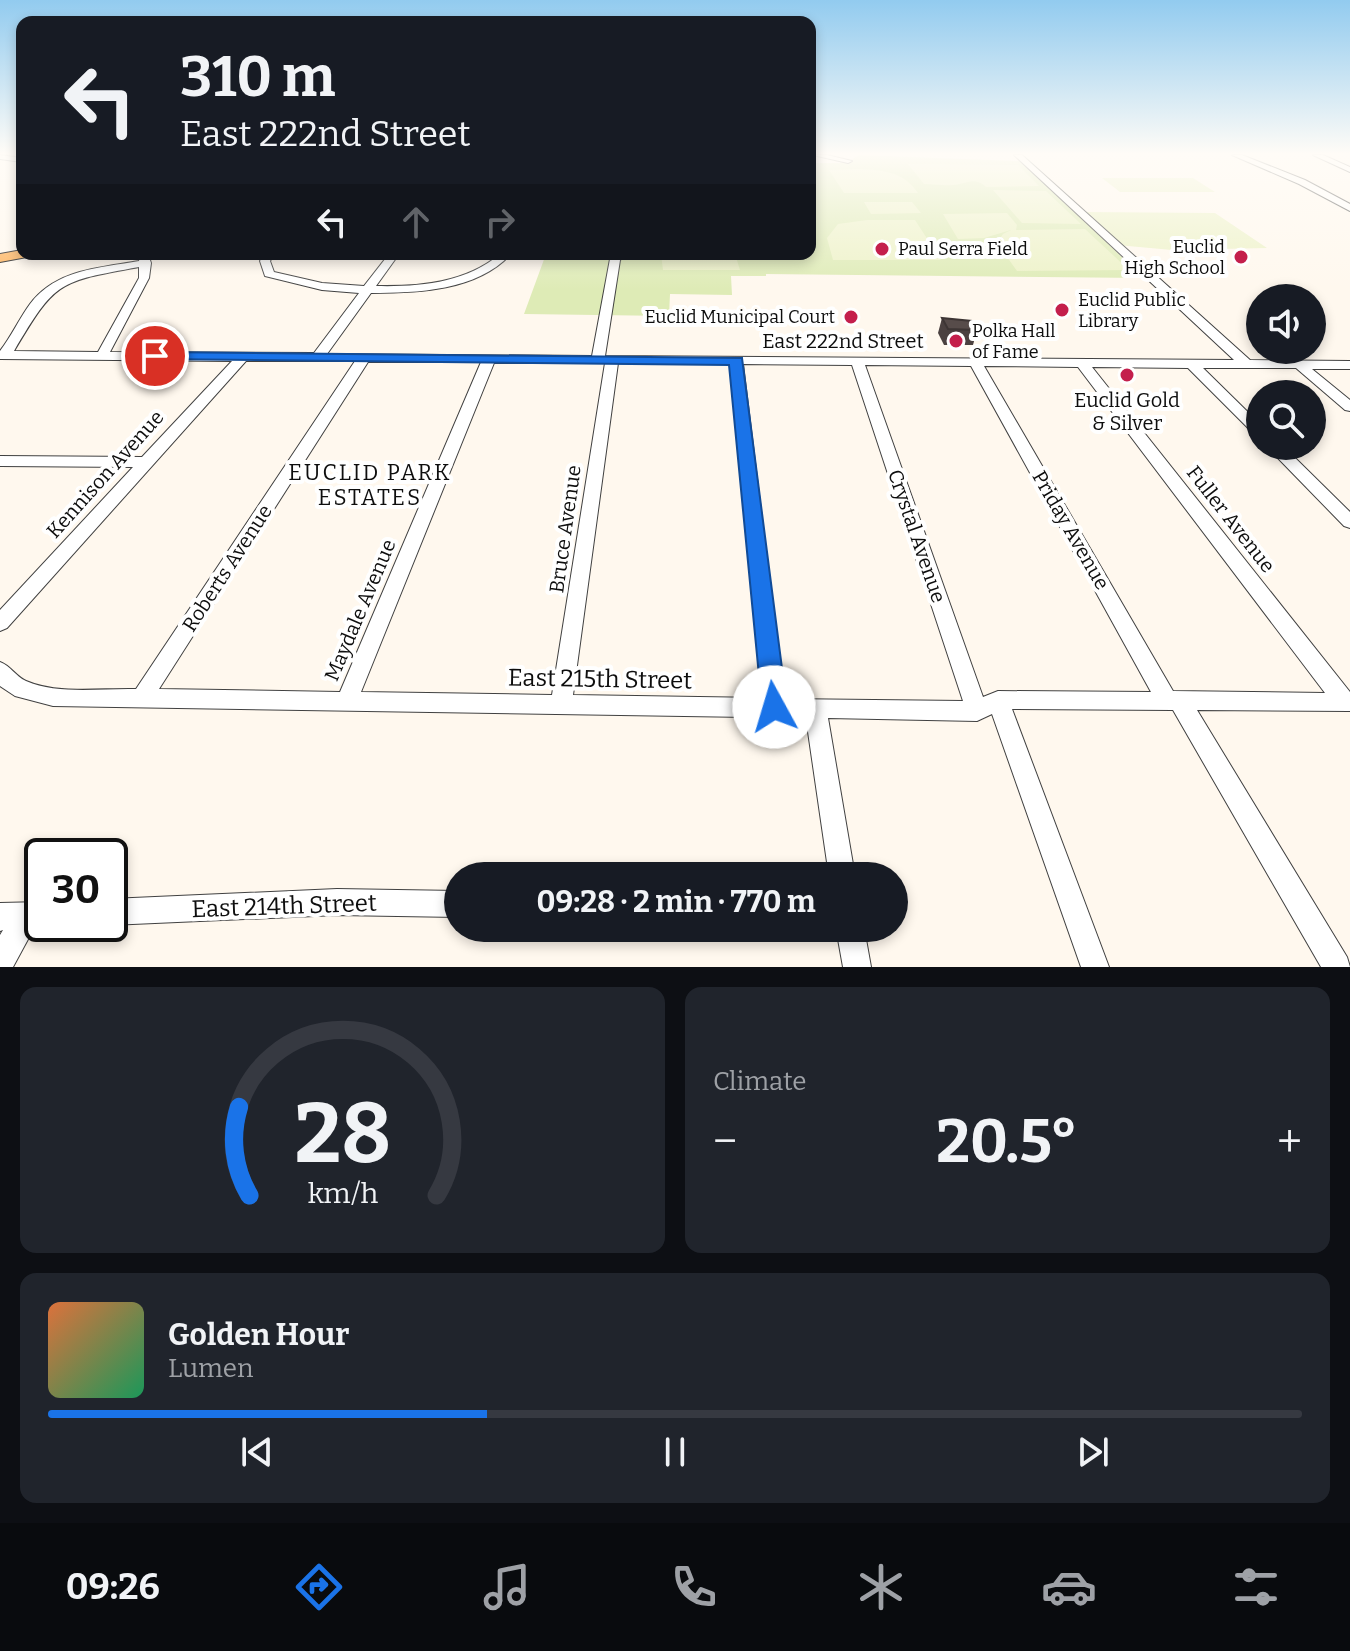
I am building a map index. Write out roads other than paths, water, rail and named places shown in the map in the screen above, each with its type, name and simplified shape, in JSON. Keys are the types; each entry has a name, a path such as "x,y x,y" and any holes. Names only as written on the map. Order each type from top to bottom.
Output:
{"street":[{"path":"1067,200 1247,365"},
{"path":"3,355 40,299 56,285 141,260"},
{"path":"102,356 144,278 145,260"},
{"path":"266,260 269,274 283,281 312,287 367,290 427,287 454,281 497,265 501,260"},
{"path":"318,357 390,260"},
{"name":"Bruce Avenue","path":"561,704 618,260"},
{"name":"East 222nd Street","path":"3,355 1350,365"},
{"name":"Kennison Avenue","path":"0,623 243,356"},
{"name":"Roberts Avenue","path":"142,698 364,358"},
{"name":"Maydale Avenue","path":"347,701 489,359"},
{"path":"736,361 774,707"},
{"name":"Crystal Avenue","path":"857,361 987,706 1095,967"},
{"name":"Priday Avenue","path":"975,362 1172,699 1337,967"},
{"name":"Fuller Avenue","path":"1082,363 1347,702"},
{"path":"1192,364 1246,418"},
{"path":"1300,365 1350,407"},
{"path":"1288,460 1350,522"},
{"path":"0,461 145,462"},
{"name":"East 215th Street","path":"0,671 19,689 53,697 815,708 1172,699 1347,702"},
{"path":"815,708 840,862"},
{"name":"East 214th Street","path":"128,911 337,902 444,904"},
{"path":"0,963 23,916"},
{"path":"853,942 857,967"}],"place":[{"name":"Paul Serra Field","path":"882,249"},
{"name":"Euclid High School","path":"1241,257"},
{"name":"Euclid Public Library","path":"1062,310"},
{"name":"Euclid Municipal Court","path":"851,317"},
{"name":"Polka Hall of Fame","path":"956,341"},
{"name":"Euclid Gold & Silver","path":"1127,375"}],"district":[{"name":"EUCLID PARK ESTATES","path":"370,484"}]}
